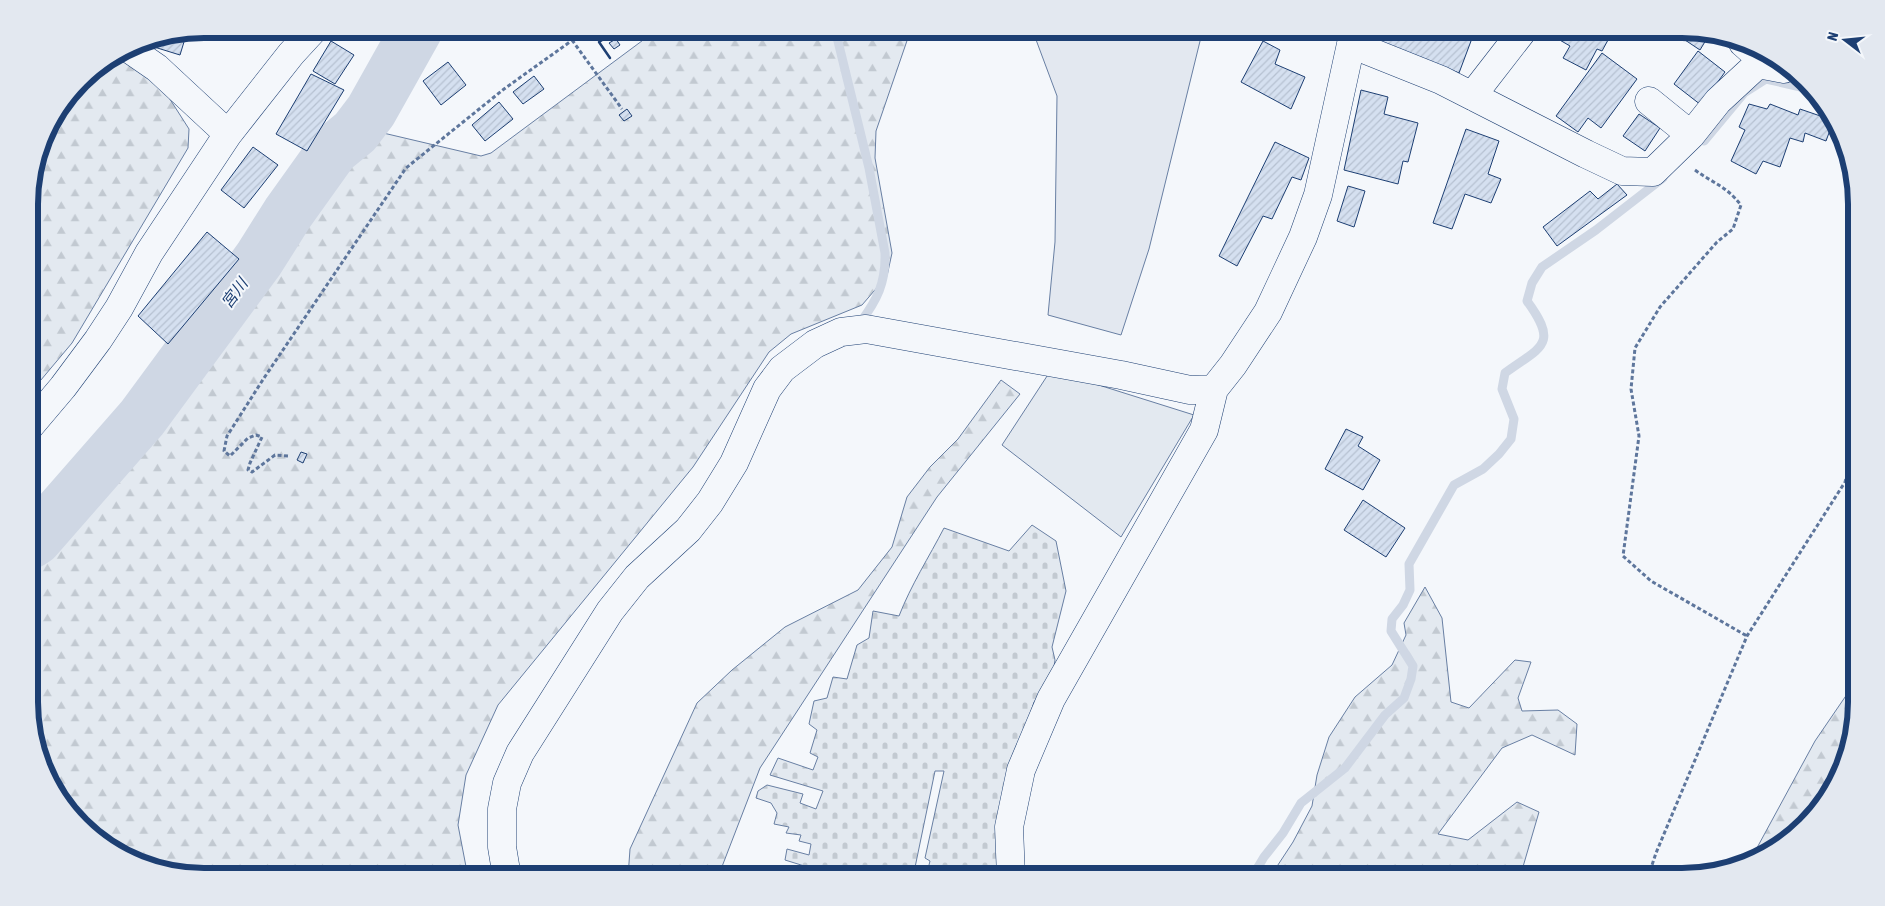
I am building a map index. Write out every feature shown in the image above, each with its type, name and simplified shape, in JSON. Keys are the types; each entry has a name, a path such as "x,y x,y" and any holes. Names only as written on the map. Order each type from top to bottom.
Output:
{"street":[{"path":"38,417 98,340 150,254 228,134 306,38"},
{"path":"1011,868 1009,827 1021,770 1051,699 1204,430 1214,389 1233,365 1268,312 1303,237 1318,195 1352,38"},
{"path":"1356,38 1586,154 1622,170 1653,172 1691,135 1718,102 1758,64 1776,68"},
{"path":"1472,96 1517,38"},
{"path":"134,53 163,74 228,134"},
{"path":"1649,100 1691,135"},
{"path":"506,868 502,847 502,809 507,784 520,754 610,611 637,577 688,530 710,502 734,463 767,389 782,370 815,344 841,332 866,329 1121,375 1190,390 1214,389"}],"path":[{"path":"288,456 275,455 252,472 248,470 262,437 256,435 248,438 230,456 224,451 227,436 316,300 406,168 504,89 575,38"},
{"path":"572,40 622,109"},
{"path":"1697,172 1720,184 1732,193 1741,205 1733,229 1717,242 1660,308 1635,348 1631,389 1639,436 1623,556 1651,581 1747,636"},
{"path":"1651,868 1747,636 1845,482 1848,472"}],"green space":[{"path":"646,38 908,38 876,131 875,158 892,253 887,276 862,305 791,334 769,352 693,467 498,705 466,775 458,825 466,868 204,868 171,865 140,856 103,834 86,820 60,785 50,766 39,724 38,551 50,543 68,526 240,303 341,157 354,145 368,136 379,132 481,156 491,153"},
{"path":"120,61 147,75 166,93 189,129 188,148 72,343 38,383 39,182 50,140 66,111 86,86"},
{"path":"1051,370 1194,415 1121,537 1002,445"},
{"path":"1001,380 1020,394 937,497 760,768 721,868 629,868 630,849 697,703 732,670 785,627 858,590 892,547 907,497 930,467 958,439"},
{"path":"1032,525 1056,541 1066,591 1052,647 1055,660 1052,680 1034,702 1019,750 1003,868 928,868 930,861 925,858 944,771 935,771 915,868 811,868 785,860 787,849 809,855 811,844 799,841 801,835 786,833 789,827 774,824 777,813 771,803 756,798 758,791 767,785 803,794 800,803 816,809 823,791 770,775 778,758 813,770 818,757 810,753 817,730 809,724 814,701 827,698 833,677 847,679 857,645 869,638 873,611 899,616 944,528 1009,551"},
{"path":"1425,587 1442,618 1451,702 1469,708 1515,660 1531,662 1518,698 1522,711 1558,710 1577,724 1575,755 1532,735 1502,748 1438,834 1468,840 1517,802 1539,812 1523,868 1276,868 1293,842 1312,806 1317,775 1329,737 1355,697 1392,665 1406,635 1404,623"},
{"path":"1848,693 1842,745 1835,766 1825,785 1799,820 1782,834 1755,851 1815,741"}],"shaded area":[{"path":"1035,38 1201,38 1149,249 1121,335 1048,315 1055,242 1057,96"}],"building":[{"path":"1464,38 1471,41 1459,73 1370,39"},
{"path":"1609,38 1602,51 1597,49 1586,70 1563,58 1570,46 1558,39"},
{"path":"1682,38 1706,40 1700,50"},
{"path":"185,39 180,55 151,46"},
{"path":"616,39 620,45 614,49 609,43"},
{"path":"331,41 354,55 335,84 313,71"},
{"path":"1263,41 1280,50 1275,64 1305,77 1291,109 1241,82"},
{"path":"1698,51 1725,72 1701,105 1674,84"},
{"path":"1602,53 1637,79 1601,128 1588,118 1578,132 1556,116"},
{"path":"448,62 466,85 441,105 423,81"},
{"path":"311,74 344,90 307,151 276,134"},
{"path":"534,76 544,89 523,104 513,92"},
{"path":"1361,90 1388,97 1384,114 1418,123 1408,162 1403,161 1398,184 1344,170"},
{"path":"499,102 513,119 485,141 472,125"},
{"path":"1749,104 1767,109 1770,104 1798,115 1800,109 1822,117 1830,130 1826,141 1805,133 1803,142 1790,138 1780,167 1763,161 1756,174 1731,161 1745,130 1739,127"},
{"path":"627,109 632,116 624,121 619,115"},
{"path":"1639,114 1660,128 1645,151 1623,136"},
{"path":"1466,129 1499,141 1488,174 1501,179 1491,203 1465,194 1452,229 1433,223"},
{"path":"1275,142 1309,158 1301,180 1292,177 1272,219 1263,216 1237,266 1219,256"},
{"path":"253,147 278,165 244,208 221,190"},
{"path":"1617,184 1627,195 1557,246 1543,227 1590,191 1598,199"},
{"path":"1348,186 1365,191 1354,227 1337,221"},
{"path":"207,232 239,259 168,344 138,316"},
{"path":"1346,429 1363,437 1358,446 1380,460 1363,490 1325,469"},
{"path":"301,452 307,454 303,463 297,460"},
{"path":"1363,500 1405,528 1386,557 1344,530"}],"waterway":[{"name":"宮川","path":"38,537 142,418 259,259 288,213 333,150 355,132 371,111 412,38"},
{"path":"837,38 869,168 885,253 884,273 879,291 876,299 860,323"},
{"path":"1704,141 1744,93 1766,79 1800,87"},
{"path":"1257,868 1283,833 1301,803 1345,768 1385,715 1404,698 1411,679 1413,666 1391,631 1392,619 1403,605 1410,590 1409,564 1454,485 1483,469 1511,439 1514,419 1502,389 1505,373 1537,350 1544,336 1537,316 1527,301 1532,283 1542,267 1596,230 1663,178"}],"wall":[{"path":"605,38 599,42 610,58"}]}
